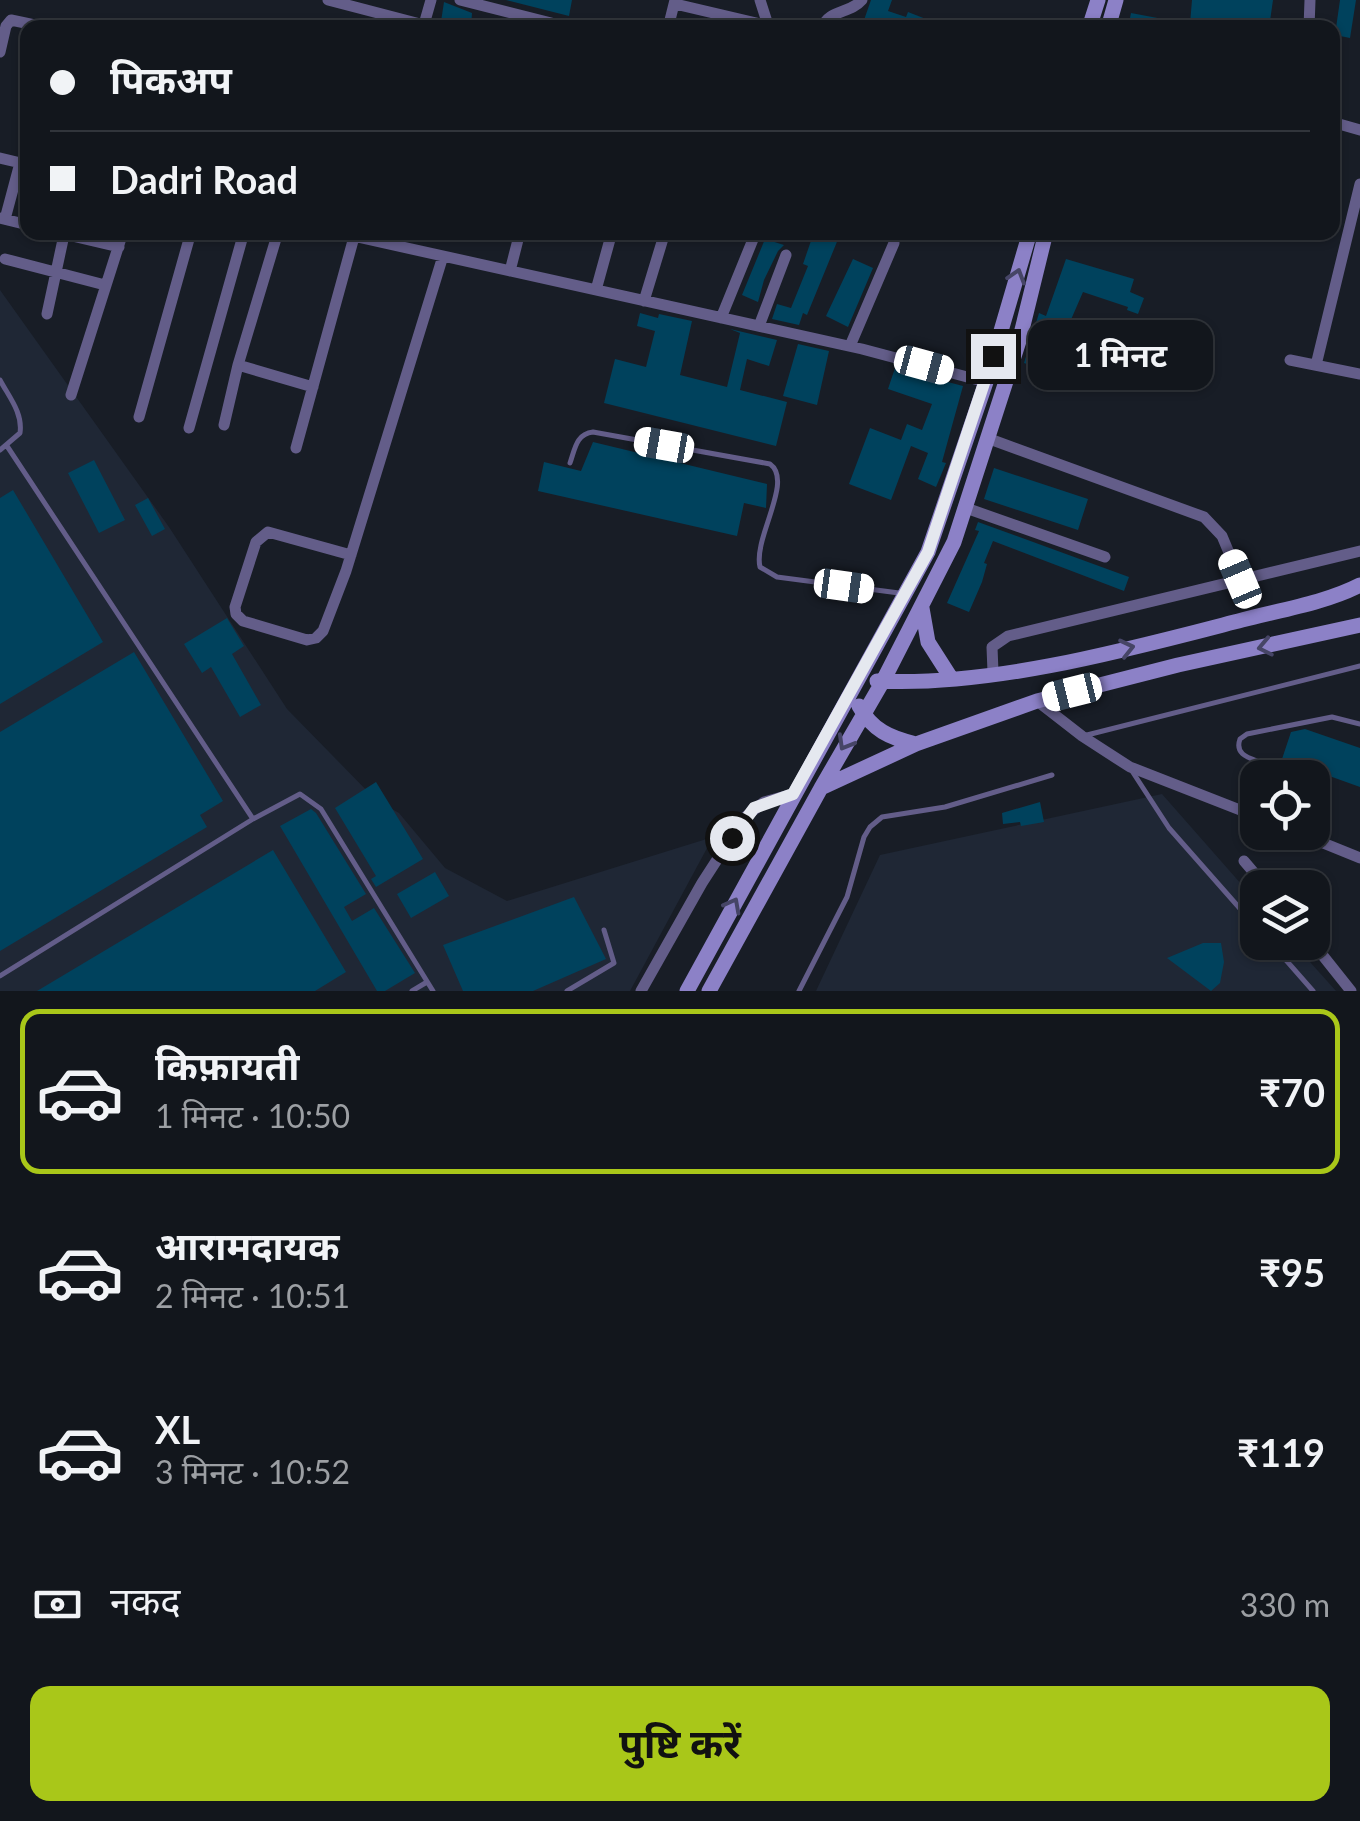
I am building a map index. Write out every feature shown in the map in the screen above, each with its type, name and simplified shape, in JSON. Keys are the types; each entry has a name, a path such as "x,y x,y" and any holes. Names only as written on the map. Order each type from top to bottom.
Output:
{"main road":[{"path":"686,991 928,552 986,382 1028,240"},
{"path":"709,991 862,713 884,681 954,542 1020,338 1044,240"},
{"path":"854,684 950,678 1078,660 1293,607 1360,585"},
{"path":"922,608 928,642 950,678"},
{"path":"817,793 916,744 1037,701 1360,625"},
{"path":"854,684 862,713 882,732 916,744"}],"street":[{"path":"328,0 401,20"},
{"path":"460,0 539,20"},
{"path":"827,20 862,0"},
{"path":"675,2 748,20"},
{"path":"0,52 6,26 11,20 20,22"},
{"path":"3,219 20,174"},
{"path":"1316,365 1360,184"},
{"path":"47,314 59,240"},
{"path":"86,240 118,247"},
{"path":"70,395 120,240"},
{"path":"139,418 189,240"},
{"path":"189,428 242,240"},
{"path":"224,425 276,240"},
{"path":"296,448 353,240"},
{"path":"384,240 850,346 986,382"},
{"path":"510,271 518,240"},
{"path":"596,290 610,240"},
{"path":"644,301 663,240"},
{"path":"721,318 753,240"},
{"path":"850,346 894,242"},
{"path":"759,326 786,255"},
{"path":"350,555 268,532 256,542 236,614 243,620 307,640 316,638 323,630 350,555 443,256"},
{"path":"5,259 105,285"},
{"path":"1290,360 1360,374"},
{"path":"238,365 313,387"},
{"path":"988,438 1204,517 1222,536 1240,579"},
{"path":"966,508 1105,557"},
{"path":"993,672 992,647 1008,636 1360,551"},
{"path":"1037,701 1130,767 1240,810"},
{"path":"640,991 744,818 764,802 793,794"},
{"path":"1330,846 1360,858"},
{"path":"1244,861 1252,870"},
{"path":"721,991 729,954"},
{"path":"1326,960 1351,991"}],"lane":[{"path":"0,380 19,414 21,426 20,433 0,450"},
{"path":"570,463 578,440 584,433 593,432 773,465 780,480 760,546 760,568 777,577 907,594"},
{"path":"7,446 253,820"},
{"path":"1082,736 1360,666"},
{"path":"1254,760 1240,751 1240,739 1247,734 1332,717 1360,724"},
{"path":"1130,767 1162,818 1240,908"},
{"path":"799,991 847,897 870,827 882,817 944,807 1052,775"},
{"path":"0,976 300,794 314,800 433,991"},
{"path":"567,991 614,963 604,930"},
{"path":"1286,960 1313,991"},
{"path":"412,991 428,982"}],"shaded area":[{"path":"0,290 169,527 287,709 376,800 399,813 445,868 507,901 713,837 630,991 0,991"},
{"path":"1162,794 1240,883 1240,960 1308,960 1336,991 816,991 880,855"}],"building":[{"path":"506,0 572,0 569,16"},
{"path":"871,0 892,0 888,11 906,17 908,12 928,20 864,20"},
{"path":"1192,0 1273,0 1270,20 1190,20"},
{"path":"1340,0 1356,0 1350,38 1340,36"},
{"path":"444,2 472,13 472,20 441,20"},
{"path":"1131,13 1168,20 1130,20"},
{"path":"765,240 784,245 764,280 758,302 742,295"},
{"path":"811,240 838,240 807,315 803,313 799,325 772,319 777,304 791,308 808,266 803,264"},
{"path":"853,259 873,268 848,327 826,316"},
{"path":"1066,259 1134,279 1130,292 1144,298 1138,314 1083,292 1063,338 1059,337 1048,372 1024,363 1039,313 1046,316"},
{"path":"640,313 692,321 680,375 727,387 740,333 730,329 777,340 769,366 747,359 740,390 787,402 776,446 604,403 615,359 646,367 655,331 637,326"},
{"path":"798,344 829,351 817,405 783,396"},
{"path":"895,368 963,386 942,462 946,463 936,487 918,479 928,453 911,446 891,500 849,484 870,428 901,440 907,424 922,430 932,404 888,389"},
{"path":"593,442 767,484 766,508 744,503 737,536 538,491 544,462 581,471"},
{"path":"94,460 125,520 99,533 68,473"},
{"path":"994,468 1088,499 1078,530 984,499"},
{"path":"13,490 103,642 0,704 0,498"},
{"path":"148,498 165,529 152,536 135,505"},
{"path":"978,522 1129,577 1124,591 993,541 969,612 947,603 979,531 975,530"},
{"path":"227,618 244,646 232,654 261,705 240,717 211,667 202,673 184,644"},
{"path":"134,652 223,801 200,815 207,827 0,951 0,732"},
{"path":"1305,729 1360,748 1360,787 1330,776 1330,760 1282,759 1291,732"},
{"path":"376,782 423,859 376,887 371,879 376,876 335,808"},
{"path":"1040,802 1044,822 1003,824 1002,813"},
{"path":"311,809 366,894 344,907 352,921 374,908 415,973 385,991 377,991 280,826"},
{"path":"273,850 346,972 315,991 37,991"},
{"path":"435,872 449,896 411,918 397,894"},
{"path":"574,897 606,959 533,991 463,991 443,945"},
{"path":"1203,943 1221,943 1224,962 1220,983 1211,991 1167,958"}],"route":[{"path":"732,838 754,808 793,794 850,689 890,626 928,552 993,356"}]}
